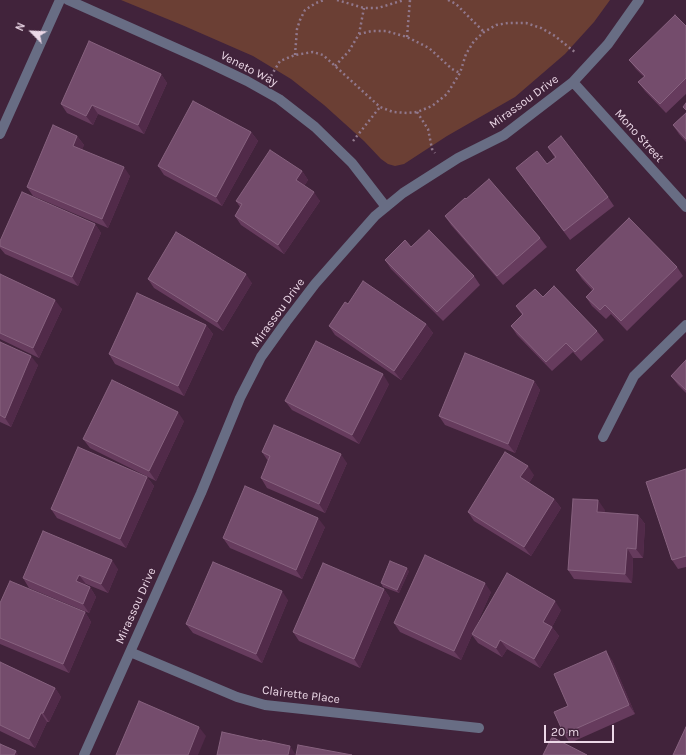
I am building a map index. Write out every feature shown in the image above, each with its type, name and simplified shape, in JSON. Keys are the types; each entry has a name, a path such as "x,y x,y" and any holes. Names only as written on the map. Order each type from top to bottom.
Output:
{"street":[{"path":"0,134 60,0"},
{"name":"Veneto Way","path":"68,0 198,58 279,99 315,127 352,163 386,207"},
{"name":"Mirassou Drive","path":"84,755 201,493 240,398 261,357 315,284 376,216 403,193 444,167 504,135 574,82 608,44 639,0"},
{"name":"Mono Street","path":"574,82 686,207"},
{"path":"603,437 634,376 686,325"},
{"name":"Clairette Place","path":"130,652 237,697 265,705 479,728"}],"path":[{"path":"295,55 297,29 305,10 324,0"},
{"path":"337,0 364,8 378,8 404,0"},
{"path":"407,36 410,0"},
{"path":"448,0 456,4 484,32"},
{"path":"335,66 348,51 359,34 364,8"},
{"path":"262,90 280,61 295,55 313,52 323,55 380,107 393,112 417,112 432,106 447,94 460,73 466,54 474,41 484,32 496,25 508,23 526,23 541,28 555,36 574,51 587,67"},
{"path":"359,34 372,31 386,31 407,36 429,48 452,69 460,73"},
{"path":"344,155 367,122 380,107"},
{"path":"417,112 428,129 432,149 444,167"}],"shaded area":[{"path":"121,0 610,0 594,22 565,54 515,97 447,136 404,164 395,166 388,164 381,159 364,141 324,105 291,79 253,56"}],"building":[{"path":"675,15 686,26 686,78 660,104 638,82 645,76 629,60"},
{"path":"89,41 161,74 138,125 92,105 86,116 61,104"},
{"path":"193,101 251,132 216,197 158,166"},
{"path":"686,103 686,110 683,107"},
{"path":"686,113 686,139 673,125"},
{"path":"53,125 77,136 73,146 124,167 102,219 27,187"},
{"path":"561,136 608,197 564,231 516,168 537,151 547,164 556,157 548,147"},
{"path":"270,150 302,171 296,180 314,192 278,245 235,216 242,204 236,201"},
{"path":"489,179 540,238 497,276 445,216"},
{"path":"22,192 95,224 72,277 0,246 0,241"},
{"path":"629,218 677,267 621,321 605,305 600,310 586,297 594,289 576,270"},
{"path":"429,230 474,276 437,312 385,260 405,240 411,247"},
{"path":"176,232 246,274 217,322 148,279"},
{"path":"0,274 55,300 33,348 0,333"},
{"path":"363,281 426,324 394,371 329,326 345,302 348,304"},
{"path":"554,286 597,331 575,352 566,343 546,362 511,326 523,314 516,306 535,289 543,297"},
{"path":"137,293 206,325 178,386 109,354"},
{"path":"316,341 383,374 352,435 285,401"},
{"path":"0,342 31,356 5,418 0,415"},
{"path":"465,353 534,381 508,444 439,416"},
{"path":"686,360 686,390 671,376"},
{"path":"112,380 178,412 149,471 83,439"},
{"path":"274,425 341,454 319,504 261,478 270,456 262,452"},
{"path":"78,447 147,477 120,539 51,509"},
{"path":"505,452 528,466 520,477 554,499 524,547 468,512"},
{"path":"686,469 686,556 672,560 646,482"},
{"path":"245,486 318,518 296,570 223,538"},
{"path":"573,499 598,500 597,512 638,515 636,549 627,548 625,574 568,570"},
{"path":"43,531 112,560 101,584 79,575 76,581 90,587 83,604 23,578"},
{"path":"425,555 485,583 454,651 394,623"},
{"path":"390,561 407,568 397,590 381,583"},
{"path":"213,562 282,591 256,654 186,624"},
{"path":"323,563 384,589 354,659 293,632"},
{"path":"507,573 555,601 543,622 552,627 534,659 500,640 496,648 472,634"},
{"path":"10,581 85,612 63,664 0,638 0,603"},
{"path":"606,651 629,705 564,734 554,712 568,706 554,674"},
{"path":"0,662 55,688 29,739 0,725"},
{"path":"139,701 199,727 188,755 116,755"},
{"path":"686,727 686,755 673,755"},
{"path":"222,732 290,746 288,755 217,755"},
{"path":"552,737 587,755 543,755"},
{"path":"0,744 16,751 14,755 0,755"},
{"path":"298,745 352,755 296,755"}]}
